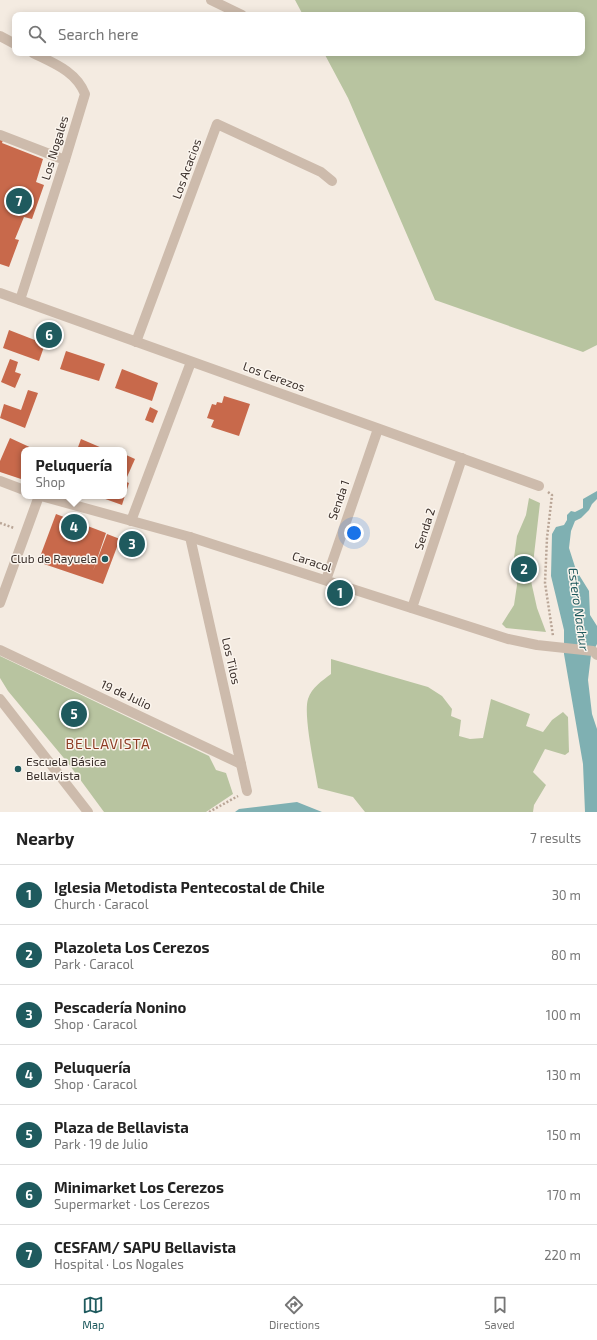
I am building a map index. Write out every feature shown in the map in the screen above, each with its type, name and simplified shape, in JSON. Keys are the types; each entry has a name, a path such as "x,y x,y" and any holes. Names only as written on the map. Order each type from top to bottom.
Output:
{"street":[{"path":"211,0 236,12"},
{"path":"0,36 12,42"},
{"name":"Los Nogales","path":"20,300 85,94 82,86 71,74 38,56"},
{"name":"Los Acacios","path":"136,342 217,124 321,172 332,181"},
{"path":"0,135 65,160"},
{"name":"Los Cerezos","path":"0,293 539,486"},
{"path":"131,521 191,362"},
{"name":"Senda 1","path":"326,580 378,428"},
{"name":"Senda 2","path":"412,608 462,458"},
{"path":"0,481 21,489"},
{"path":"0,603 39,499"},
{"name":"Caracol","path":"51,499 190,537 508,639 537,645 554,646 595,653"},
{"name":"Los Tilos","path":"190,537 247,791"},
{"name":"19 de Julio","path":"0,650 241,764"},
{"path":"0,699 88,812"}],"path":[{"path":"539,486 552,495 547,538 545,582 554,646"},
{"path":"0,523 14,528"},
{"path":"209,812 247,791"}],"green space":[{"path":"295,0 597,0 597,345 583,352 435,300 348,98 326,56 585,56 585,12 301,12"},
{"path":"529,498 540,503 531,581 537,608 546,632 506,628 502,624 514,605 517,585 514,558 517,536 526,515"},
{"path":"0,656 209,756 216,770 226,773 233,794 206,812 104,812 68,763 8,691 0,678"},
{"path":"331,659 428,687 442,696 452,709 451,716 461,720 459,736 470,739 483,738 491,699 530,714 526,726 543,732 552,720 563,712 568,717 569,752 565,755 545,749 533,772 546,785 534,805 533,812 365,812 353,797 318,788 308,729 307,707 308,699 312,691 331,674"}],"water":[{"name":"Estero Nachur","path":"597,491 597,499 589,510 581,518 575,521 571,531 569,548 576,570 589,591 590,615 597,626 597,644 591,655 588,680 592,714 597,729 597,812 585,812 583,764 564,654 564,630 551,576 552,534 556,527 564,525 567,520 567,515 571,511 575,512 583,508 583,499"},
{"path":"297,802 322,812 235,812 239,809"}],"building":[{"path":"0,136 4,137 2,143 43,159 36,182 44,185 32,219 24,217 15,239 19,240 9,267 0,264"},
{"path":"9,330 45,344 39,361 3,348"},
{"path":"66,351 105,364 99,381 60,369"},
{"path":"10,359 18,362 15,372 21,374 15,388 1,382"},
{"path":"122,369 158,383 152,401 115,388"},
{"path":"28,390 38,393 25,428 0,418 4,404 21,410"},
{"path":"224,396 250,404 239,436 211,427 214,420 207,418 212,404 216,405 217,402 222,403"},
{"path":"150,407 158,411 153,423 145,420"},
{"path":"10,438 30,447 21,447 21,479 0,472 0,461"},
{"path":"81,439 100,447 78,447"},
{"path":"127,455 135,459 127,477"},
{"path":"105,499 124,499 122,505"},
{"path":"56,514 106,533 93,571 107,534 120,539 103,584 38,562"}],"place":[{"name":"CESFAM/ SAPU Bellavista","path":"19,201"},
{"name":"Minimarket Los Cerezos","path":"49,335"},
{"name":"Peluquería","path":"74,527"},
{"name":"Pescadería Nonino","path":"132,544"},
{"name":"Club de Rayuela","path":"105,559"},
{"name":"Plazoleta Los Cerezos","path":"524,569"},
{"name":"Iglesia Metodista Pentecostal de Chile","path":"340,593"},
{"name":"Plaza de Bellavista","path":"74,714"},
{"name":"Escuela Básica Bellavista","path":"18,769"}],"district":[{"name":"BELLAVISTA","path":"108,744"}]}
